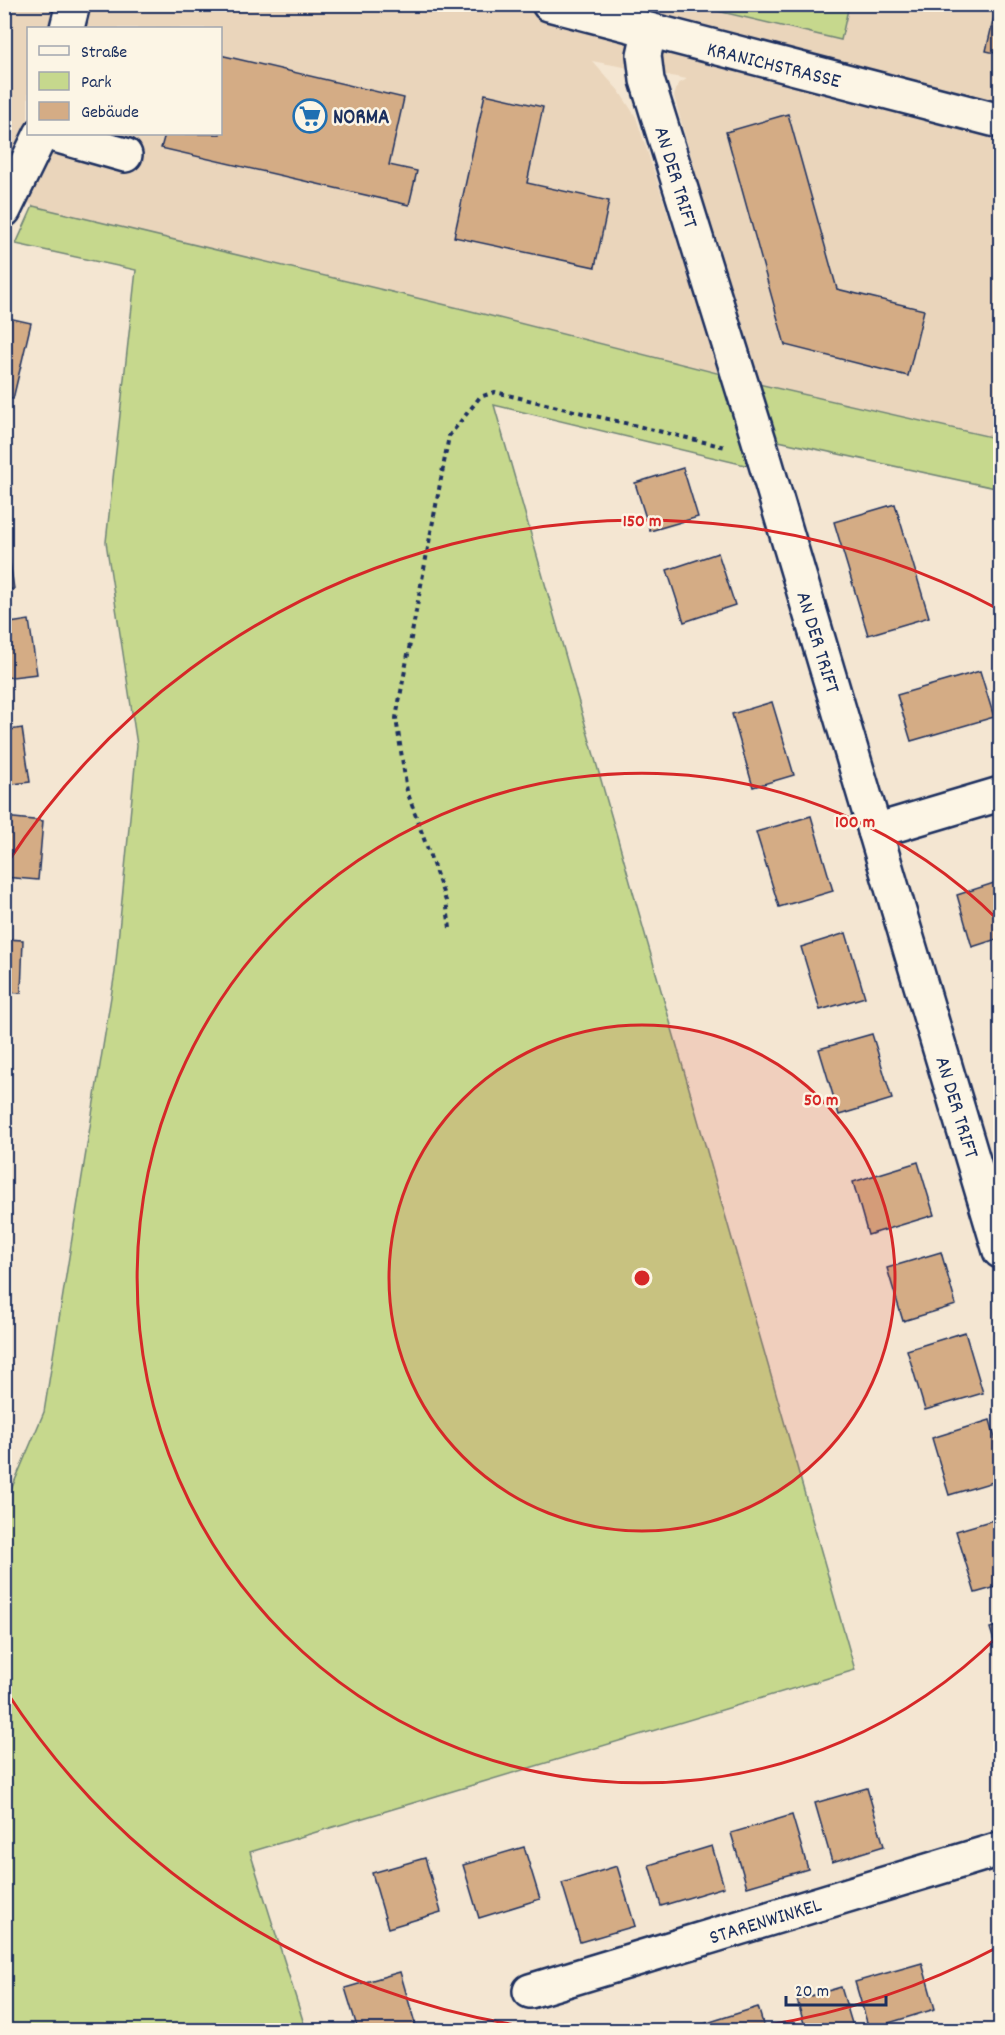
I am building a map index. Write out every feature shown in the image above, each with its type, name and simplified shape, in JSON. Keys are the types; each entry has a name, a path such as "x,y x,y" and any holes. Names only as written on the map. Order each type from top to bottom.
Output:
{"street":[{"path":"67,27 73,4"},
{"name":"KRANICHSTRASSE","path":"549,4 649,32 1000,121"},
{"name":"AN DER TRIFT","path":"649,32 644,55 647,81 760,444 1000,1251"},
{"path":"4,210 41,135"},
{"path":"55,135 125,155"},
{"path":"876,831 1000,794"},
{"name":"STARENWINKEL","path":"530,1991 1000,1849"}],"path":[{"path":"450,928 446,901 407,791 396,718 449,436 480,397 495,392 736,449 760,444"}],"shaded area":[{"path":"4,5 1000,5 1000,439 754,383 674,96 678,84 687,79 592,61 619,91 636,117 721,374 467,310 33,206 5,184"}],"green space":[{"path":"692,5 849,5 841,40"},
{"path":"33,206 467,310 721,374 749,466 494,405 855,1670 250,1852 306,2030 5,2030 5,1504 44,1412 115,972 137,745 106,542 136,270 16,244"},
{"path":"754,383 1000,439 1000,489 774,440"}],"building":[{"path":"997,4 1000,4 1000,54 986,51"},
{"name":"NORMA","path":"222,55 404,98 389,165 417,171 409,205 161,148 165,135 222,135"},
{"path":"485,94 543,107 527,183 609,201 595,267 454,237"},
{"path":"788,114 837,289 924,310 908,376 785,345 726,132"},
{"path":"4,317 31,323 13,399 4,397"},
{"path":"4,458 11,499 4,500"},
{"path":"683,468 698,517 650,531 635,483"},
{"path":"895,504 929,617 868,635 834,522"},
{"path":"4,541 7,541 14,589 4,590"},
{"path":"718,553 735,605 684,622 667,570"},
{"path":"29,620 37,674 4,678 4,624"},
{"path":"980,671 994,717 911,741 897,695"},
{"path":"772,702 794,775 753,787 732,714"},
{"path":"22,728 30,782 4,785 4,731"},
{"path":"811,816 833,891 779,907 756,832"},
{"path":"4,817 43,821 38,880 4,877"},
{"path":"1000,881 1000,938 972,947 957,895"},
{"path":"846,933 865,997 820,1010 801,947"},
{"path":"4,939 23,940 21,993 4,992"},
{"path":"872,1034 892,1099 839,1115 819,1049"},
{"path":"4,1118 9,1119 4,1145"},
{"path":"918,1162 934,1215 868,1235 853,1182"},
{"path":"941,1252 956,1305 903,1321 887,1268"},
{"path":"965,1332 983,1393 925,1410 907,1350"},
{"path":"990,1420 1000,1455 1000,1480 949,1495 932,1438"},
{"path":"1000,1518 1000,1586 975,1593 956,1531"},
{"path":"1000,1625 1000,1661 990,1628"},
{"path":"867,1788 884,1846 832,1862 815,1803"},
{"path":"792,1815 808,1869 747,1887 731,1833"},
{"path":"712,1846 724,1887 661,1906 649,1865"},
{"path":"524,1847 540,1899 479,1918 463,1865"},
{"path":"425,1858 441,1912 388,1928 372,1873"},
{"path":"617,1866 635,1926 580,1942 562,1883"},
{"path":"922,1963 935,2009 869,2029 855,1982"},
{"path":"400,1972 417,2030 358,2030 345,1988"},
{"path":"841,1987 854,2030 806,2030 797,2000"},
{"path":"758,2007 765,2030 698,2030 697,2026"}],"place":[{"name":"NORMA","path":"310,116"}]}
